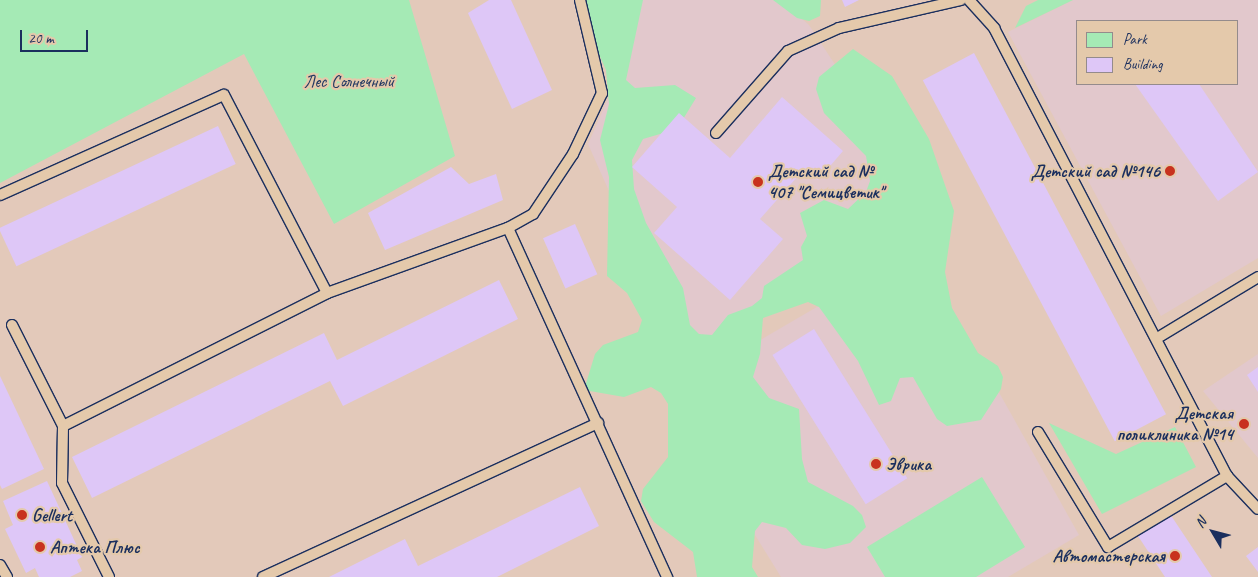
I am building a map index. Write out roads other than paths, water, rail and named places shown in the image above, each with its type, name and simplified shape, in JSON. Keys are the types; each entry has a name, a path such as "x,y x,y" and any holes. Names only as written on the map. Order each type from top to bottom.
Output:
{"lane":[{"path":"63,426 327,293 508,228 533,214 573,154 602,93 580,0"},
{"path":"716,133 788,51 838,28 961,0"},
{"path":"968,0 994,28 1159,337 1228,476 1258,509"},
{"path":"0,195 224,95 327,293"},
{"path":"508,228 667,577"},
{"path":"1159,337 1258,277"},
{"path":"12,324 63,426 62,483 110,577"},
{"path":"263,577 598,423"},
{"path":"1038,432 1108,547 1228,476"},
{"path":"0,565 7,577"}],"place":[{"name":"Детский сад №146","path":"1170,171"},
{"name":"Детский сад № 407 \"Семицветик\"","path":"758,182"},
{"name":"Детская поликлиника №14","path":"1244,424"},
{"name":"Эврика","path":"876,464"},
{"name":"Gellert","path":"22,515"},
{"name":"Аптека Плюс","path":"40,547"},
{"name":"Автомастерская","path":"1175,556"}],"park label":[{"name":"Лес Солнечный","path":"349,81"}]}
